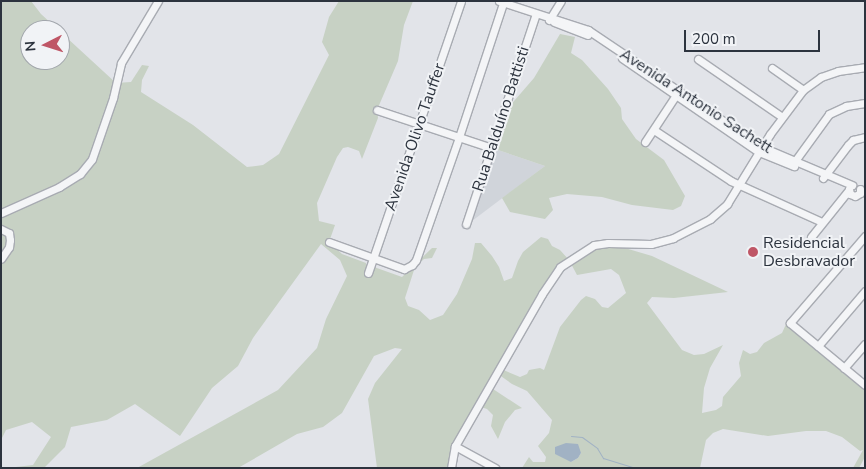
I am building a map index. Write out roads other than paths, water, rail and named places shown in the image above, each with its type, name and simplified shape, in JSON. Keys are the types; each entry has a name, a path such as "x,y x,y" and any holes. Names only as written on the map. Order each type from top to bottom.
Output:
{"street":[{"path":"1,213 59,187 80,174 92,159 113,98 121,63 158,1"},
{"name":"Avenida Olivo Tauffer","path":"368,273 461,1"},
{"name":"Rua Balduíno Battisti","path":"466,224 492,148 545,17 561,1"},
{"path":"329,242 404,269 414,263 458,137 501,2"},
{"name":"Avenida Antonio Sachett","path":"501,2 514,4 586,34 612,48 760,149 856,191 865,202"},
{"path":"698,59 782,117"},
{"path":"451,468 455,446 542,294 560,267 594,245 608,243 651,244 673,238 694,229 727,204 740,186 760,149 803,90 821,77 838,71 865,67"},
{"path":"772,68 803,90"},
{"path":"645,142 678,92"},
{"path":"793,163 829,114 846,106 865,103"},
{"path":"377,110 492,148"},
{"path":"654,130 740,186 822,222"},
{"path":"824,177 853,140 865,137"},
{"path":"811,237 842,201 856,191"},
{"path":"1,229 9,233 10,240 9,247 1,259"},
{"path":"865,236 790,323 865,385"},
{"path":"818,346 865,291"},
{"path":"844,368 865,344"},
{"path":"455,446 476,455 495,468"}],"water":[{"path":"566,443 578,444 581,453 578,458 571,462 555,454 555,447"}],"waterway":[{"path":"571,436 582,437 597,448 603,458 635,468"}],"place":[{"name":"Residencial Desbravador","path":"753,252"}]}
